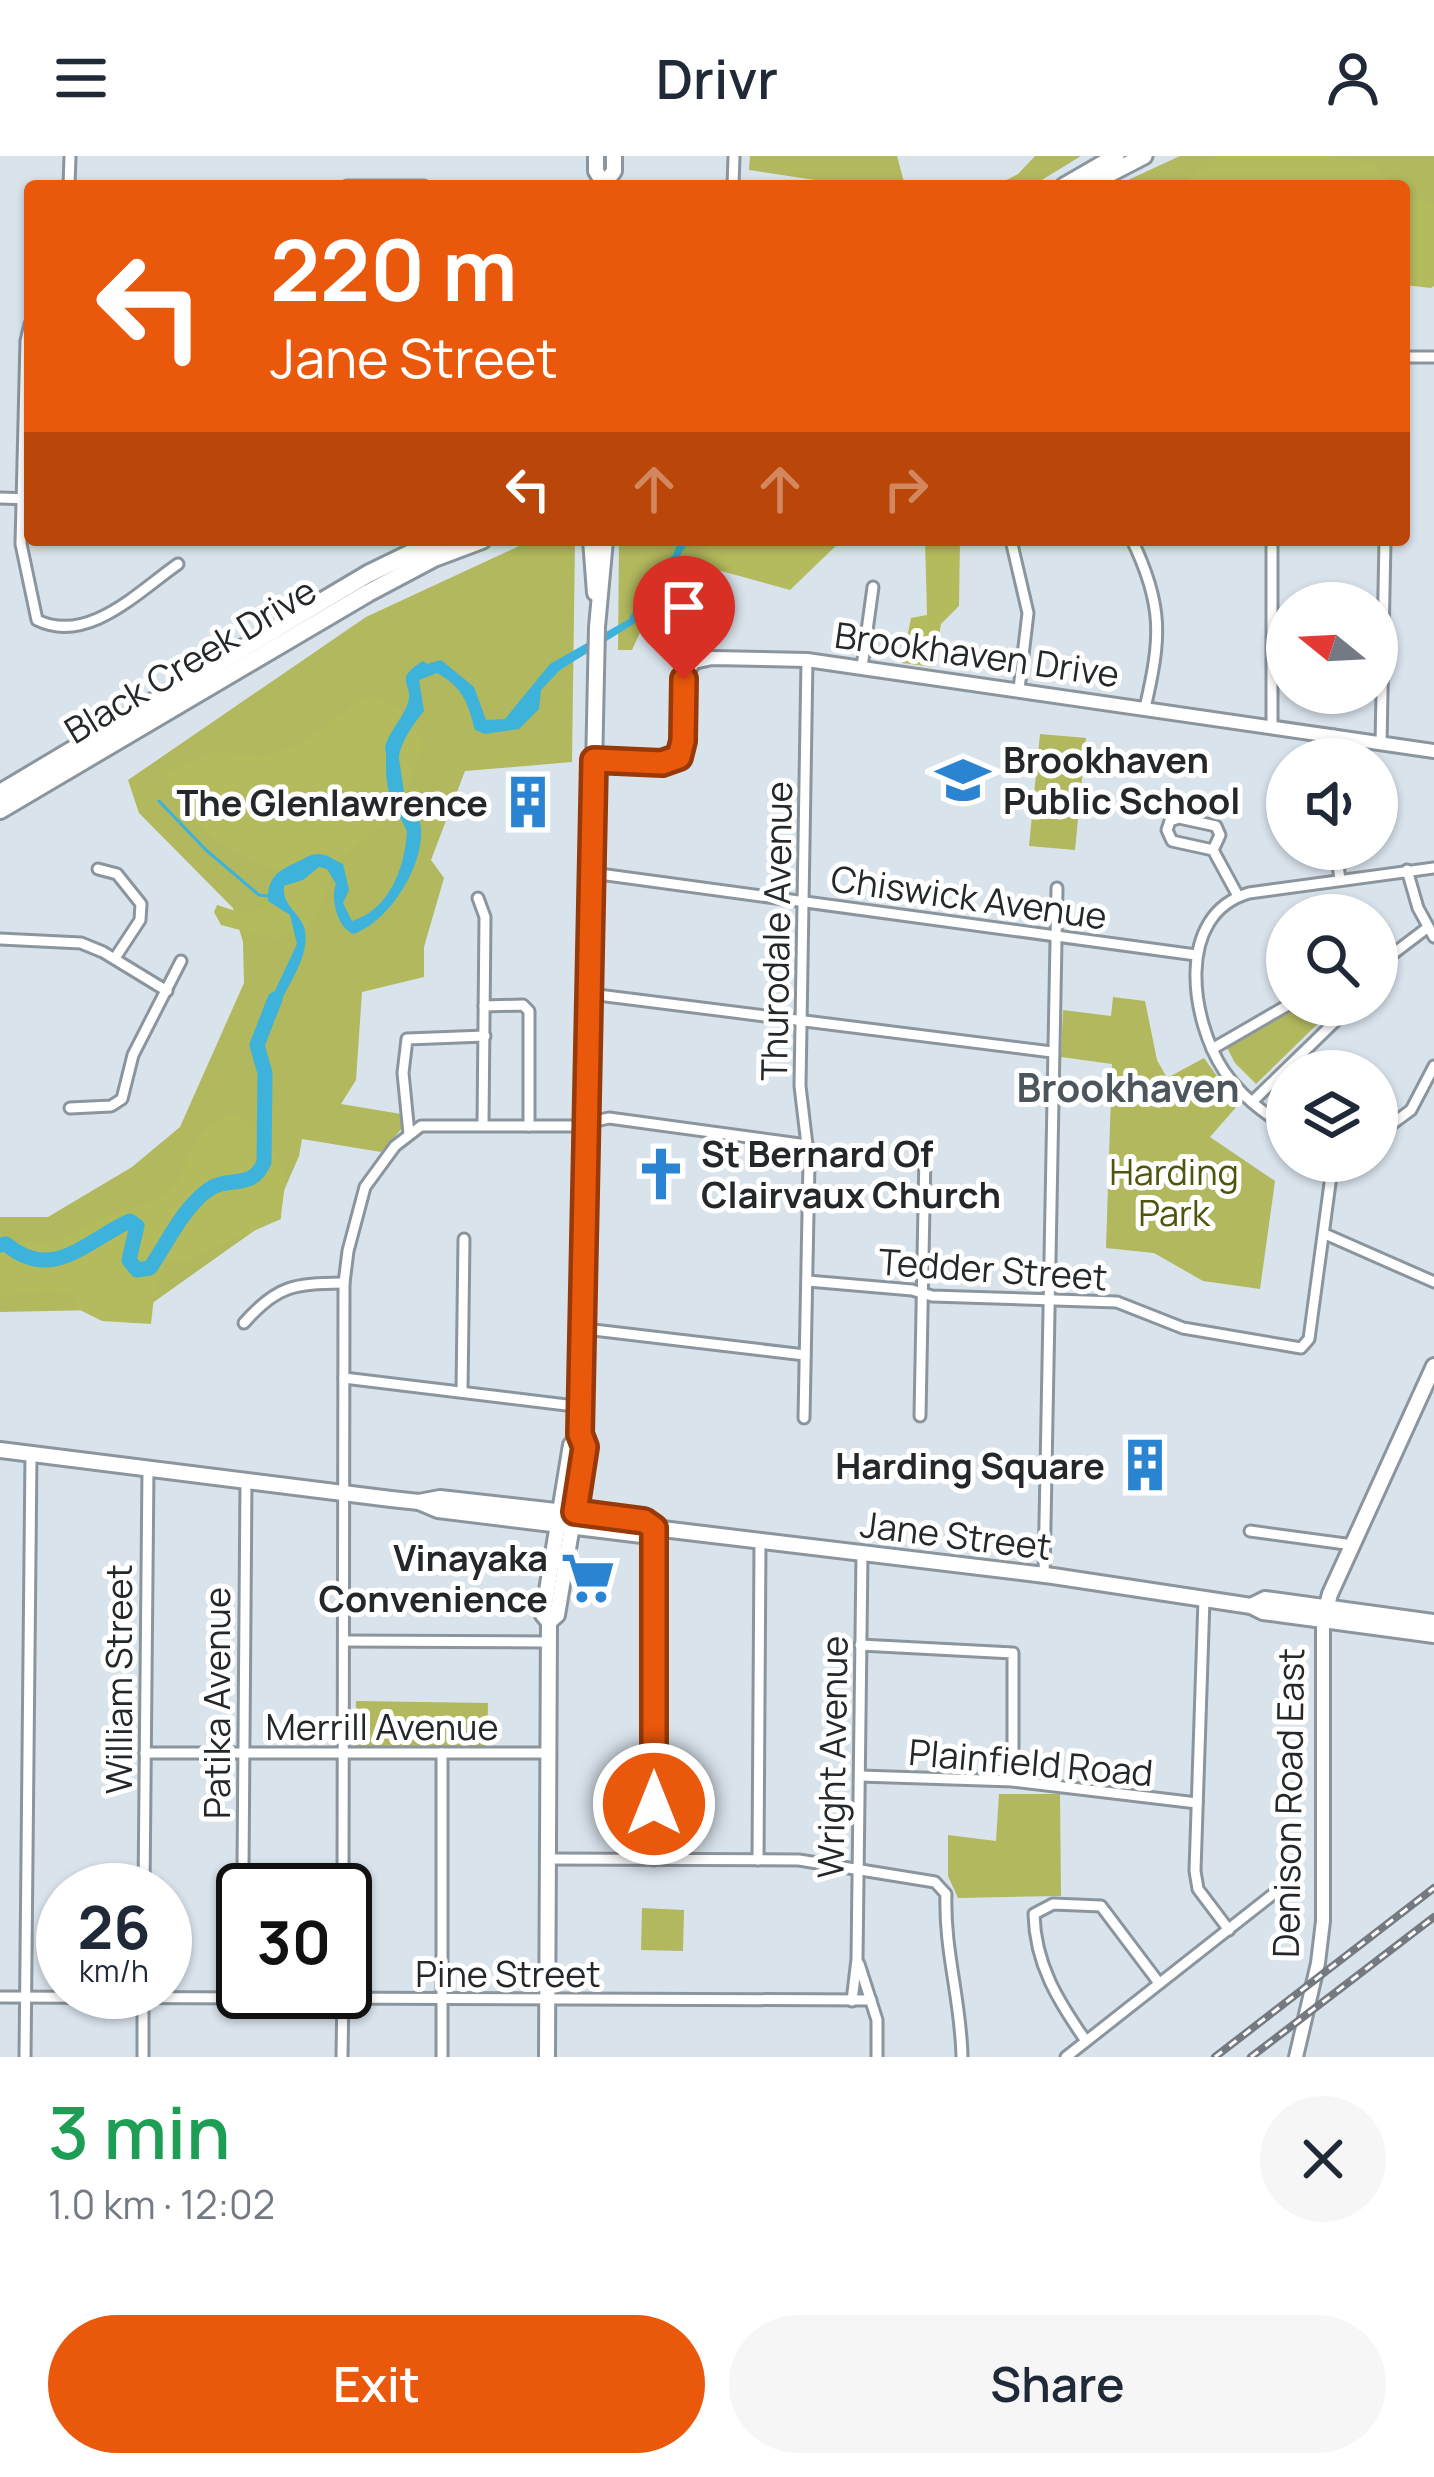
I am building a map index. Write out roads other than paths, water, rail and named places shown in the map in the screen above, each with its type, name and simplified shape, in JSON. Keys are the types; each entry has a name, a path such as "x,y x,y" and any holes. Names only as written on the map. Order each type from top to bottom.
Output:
{"highway":[{"name":"Black Creek Drive","path":"0,794 368,574 426,546"},
{"name":"Black Creek Drive","path":"0,810 368,593 467,546"}],"main road":[{"path":"1078,180 1130,158"},
{"path":"1095,180 1130,158"},
{"path":"591,546 598,604"},
{"path":"547,2057 549,1622 556,1615 571,1445 580,1434 583,1407 597,627 604,546"},
{"path":"1324,1613 1434,1366"},
{"name":"Jane Street","path":"0,1450 419,1502 440,1498 642,1535 654,1528 1044,1576 1251,1606 1264,1612 1434,1622"},
{"name":"Jane Street","path":"1324,1613 1434,1635"}],"street":[{"path":"24,530 22,560 30,600 41,622 56,626 95,621 178,564"},
{"path":"1012,546 1028,614 1019,689"},
{"path":"1134,546 1158,610 1145,708"},
{"path":"1272,546 1272,726"},
{"path":"1381,738 1384,546"},
{"path":"862,667 873,587"},
{"name":"Brookhaven Drive","path":"594,760 662,763 679,757 684,679 688,668 699,660 807,660 1350,738"},
{"name":"Thurodale Avenue","path":"804,1418 807,1145 800,1109 807,660"},
{"name":"Brookhaven Drive","path":"1398,746 1434,751"},
{"path":"1213,850 1220,836 1216,826 1179,818 1170,821 1166,830 1172,841 1213,850 1238,896"},
{"path":"1266,1112 1223,1069 1199,1005 1196,956 1210,922 1238,896 1434,868"},
{"path":"98,869 117,874 141,904 140,920 115,958"},
{"path":"1339,870 1340,880"},
{"path":"1398,953 1431,932 1407,870"},
{"name":"Chiswick Avenue","path":"592,873 1196,956"},
{"path":"1044,1576 1057,888"},
{"path":"478,898 485,917 484,1125"},
{"path":"0,939 81,943 115,958 166,991"},
{"path":"70,1108 111,1106 122,1100 133,1054 181,961"},
{"path":"590,994 1052,1052"},
{"path":"484,1006 523,1005 529,1011 529,1126"},
{"path":"1212,1048 1266,1017"},
{"path":"1252,1102 1330,1026"},
{"path":"409,1134 403,1073 407,1039 485,1036"},
{"path":"1398,1120 1412,1110 1434,1066"},
{"path":"343,1863 344,1283 365,1187 377,1167 409,1134 430,1124 529,1126 609,1118 807,1145"},
{"path":"920,1416 925,1153"},
{"path":"1331,1182 1325,1234 1434,1282"},
{"name":"Tedder Street","path":"808,1281 922,1293 1117,1302 1183,1328 1294,1348 1309,1339 1325,1234"},
{"path":"462,1391 464,1239"},
{"path":"244,1323 273,1294 295,1284 344,1283"},
{"path":"585,1329 806,1355"},
{"path":"344,1378 583,1407"},
{"path":"25,2057 31,1454"},
{"name":"William Street","path":"144,1863 148,1468"},
{"name":"Patika Avenue","path":"243,1863 246,1480"},
{"path":"654,1528 654,1860"},
{"path":"1250,1531 1353,1545"},
{"path":"758,1860 760,1542"},
{"name":"Wright Avenue","path":"852,2001 857,1959 862,1555"},
{"path":"1204,1599 1198,1889 1229,1930"},
{"name":"Denison Road East","path":"1296,2057 1323,1921 1324,1613"},
{"path":"344,1641 549,1642"},
{"path":"860,1645 1013,1653 1012,1781"},
{"name":"Merrill Avenue","path":"145,1754 548,1754"},
{"path":"442,1754 442,2057"},
{"name":"Plainfield Road","path":"860,1776 1012,1781 1197,1803"},
{"path":"548,1859 758,1860 858,1867 942,1886 946,1894 944,1938 962,2014 962,2057"},
{"path":"1066,2057 1282,1888"},
{"path":"1086,2041 1054,1996 1034,1938 1034,1913 1043,1906 1101,1906 1159,1983"},
{"name":"Wright Avenue","path":"857,1959 877,2020 877,2057"},
{"name":"Pine Street","path":"0,1997 36,1997"},
{"name":"Pine Street","path":"372,1997 872,2000"},
{"path":"142,2057 143,2019"},
{"path":"342,2057 343,2019"}],"water":[{"path":"677,546 686,546 637,622 560,670 541,690 539,709 519,729 485,734 475,730 467,704 453,685 437,673 419,680 424,711 399,759 405,796 421,828 410,875 379,918 353,934 337,913 336,884 327,869 319,867 303,880 284,886 285,898 306,938 296,973 274,1017 264,1014 297,944 290,915 268,901 274,877 316,854 343,864 349,890 343,903 352,921 376,908 393,886 407,831 389,790 385,748 409,700 406,679 413,668 423,661 441,660 474,687 486,720 505,719 550,664 629,619 656,570"}],"waterway":[{"path":"159,801 206,850 259,895 269,896"},
{"path":"0,1245 39,1260 55,1259 130,1221 137,1226 129,1260 137,1270 150,1268 199,1197 259,1171 264,1162 265,1073 257,1045 275,999"}],"railway":[{"path":"1215,2057 1434,1888"},
{"path":"1251,2057 1434,1917"}],"place":[{"name":"Brookhaven Public School","path":"963,780"},
{"name":"The Glenlawrence","path":"528,802"},
{"name":"St Bernard Of Clairvaux Church","path":"661,1174"},
{"name":"Harding Square","path":"1145,1465"},
{"name":"Vinayaka Convenience","path":"588,1578"}],"district":[{"name":"Brookhaven","path":"1128,1087"}],"park label":[{"name":"Harding Park","path":"1174,1192"}]}
